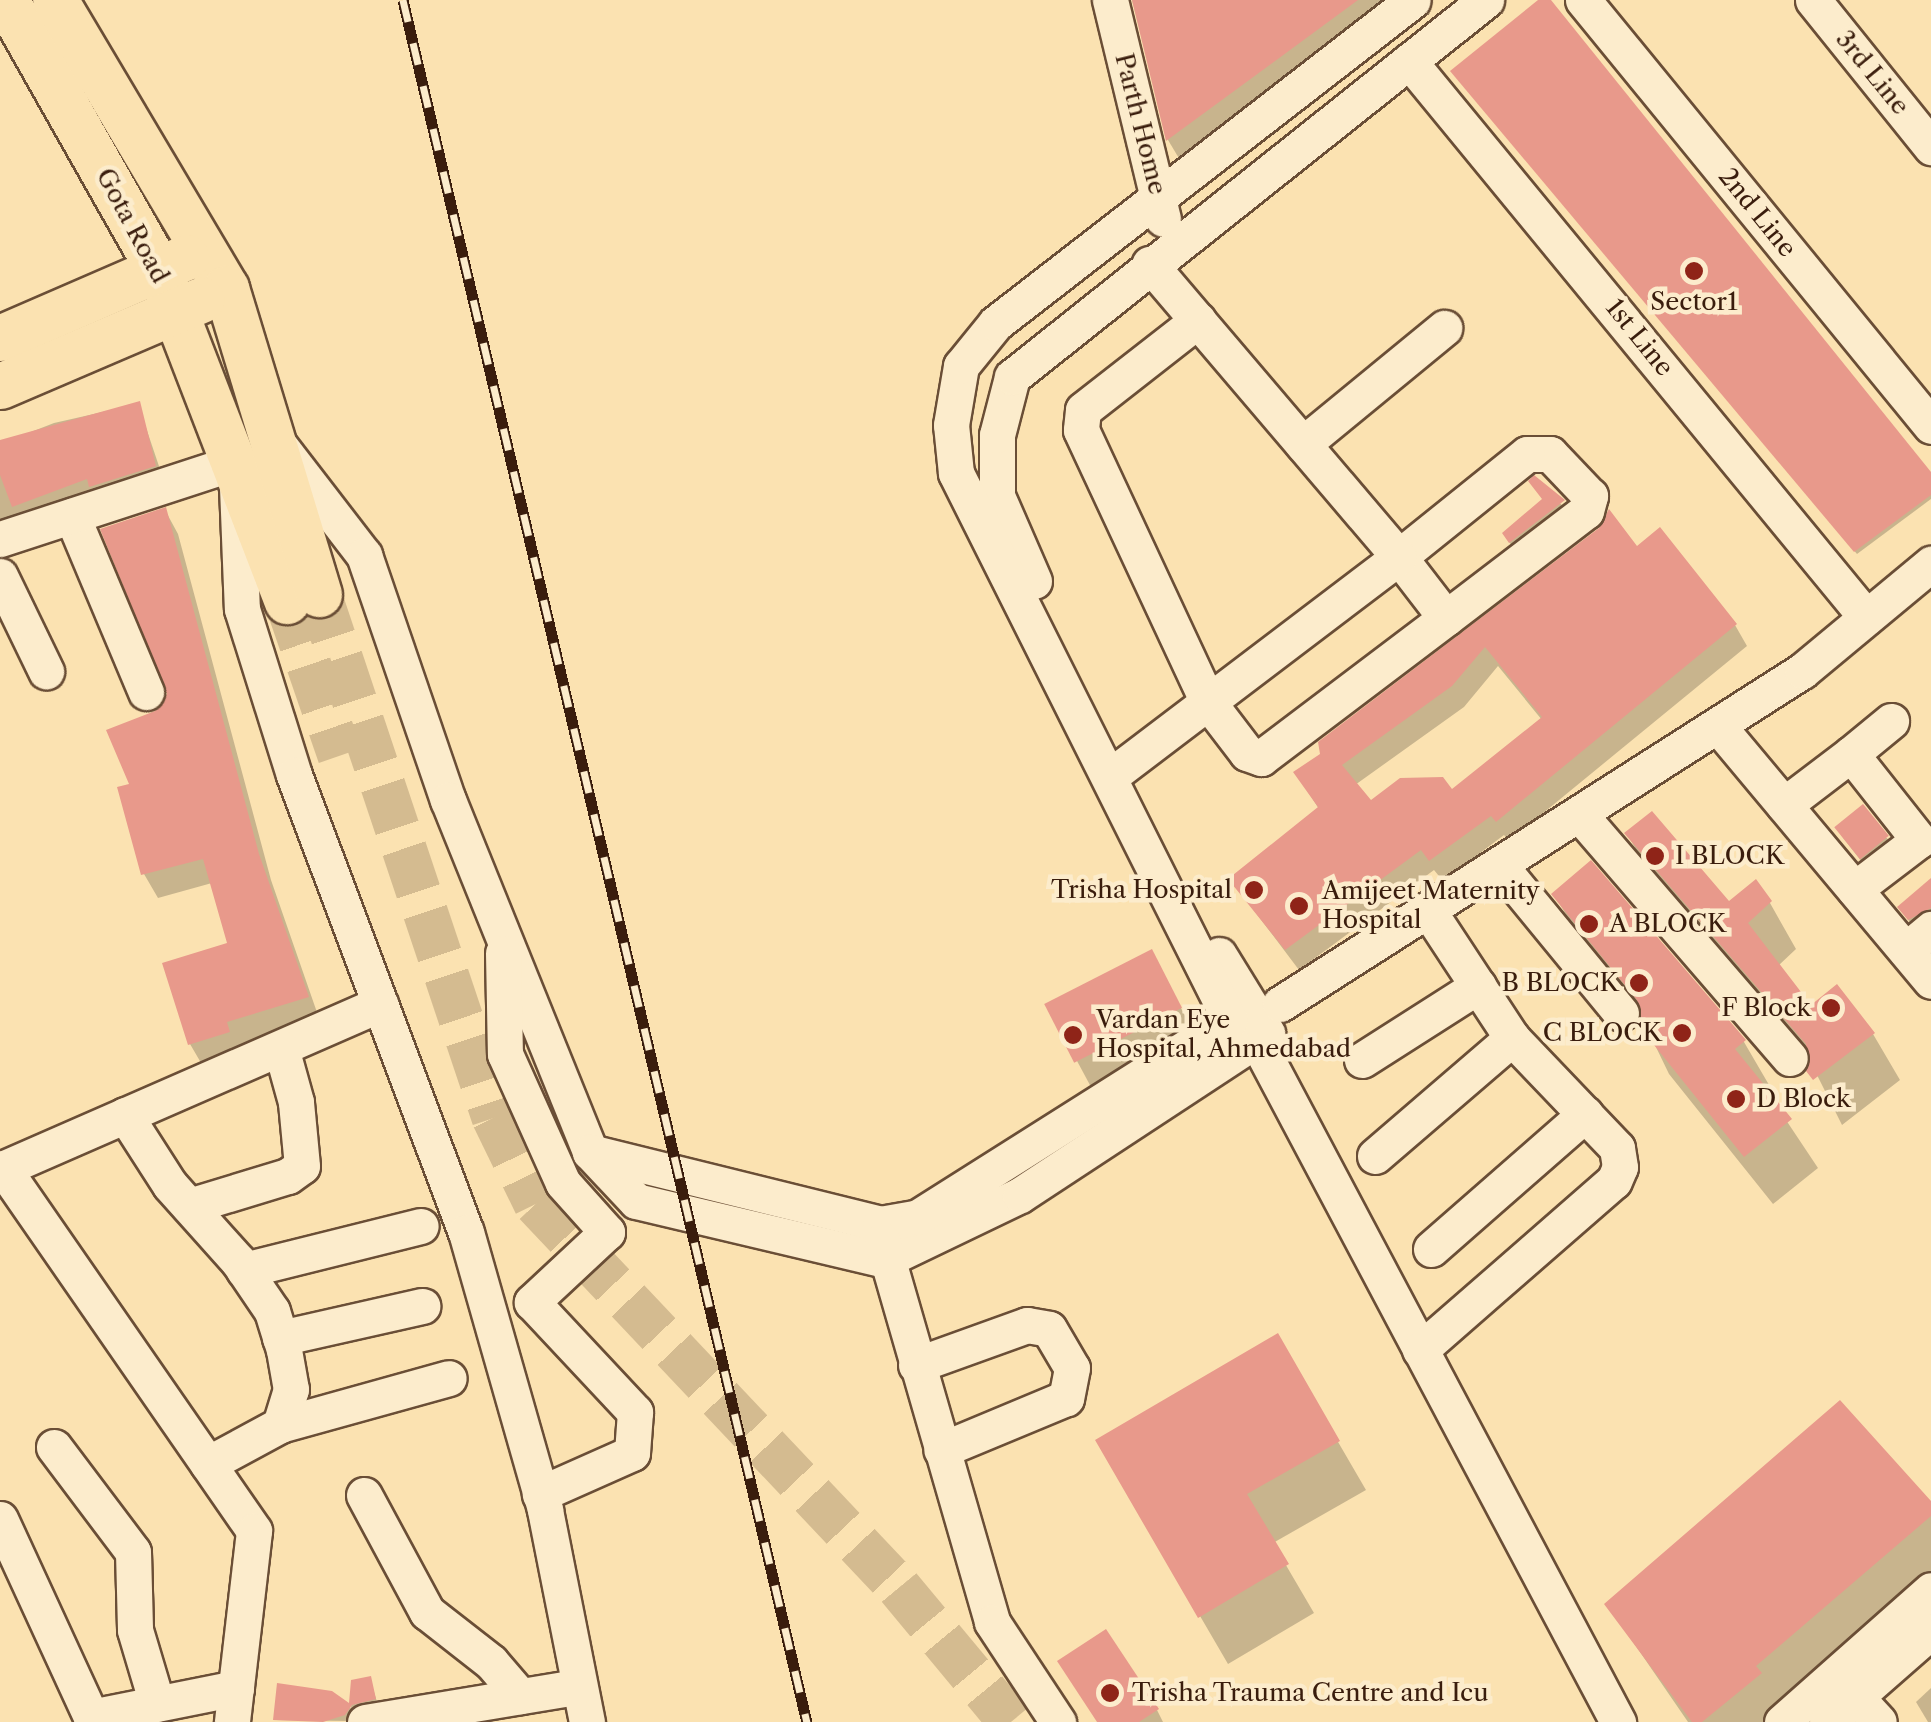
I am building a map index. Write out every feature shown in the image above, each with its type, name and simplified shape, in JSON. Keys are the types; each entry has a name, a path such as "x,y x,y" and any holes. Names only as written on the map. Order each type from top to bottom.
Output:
{"main road":[{"name":"Gota Road","path":"6,0 159,270 236,462 303,597 276,441 226,288 55,0"},
{"path":"0,338 205,248"},
{"path":"0,386 226,288"}],"street":[{"name":"Parth Home","path":"1110,0 1158,198 1160,256"},
{"path":"1257,1028 956,473 951,425 961,366 996,323 1413,0"},
{"path":"1486,0 1012,377 997,435 997,496 1121,768 1420,1350 1618,1722"},
{"name":"2nd Line","path":"1583,0 1931,426"},
{"name":"3rd Line","path":"1812,0 1931,147"},
{"name":"1st Line","path":"1409,61 1866,618"},
{"path":"1160,256 1198,320 1446,618"},
{"path":"1121,768 1208,702 1399,557 1538,450 1550,454 1590,496 1586,511 1255,760 1208,702 1080,418 1198,320"},
{"path":"1303,444 1444,328"},
{"path":"276,441 364,555 448,800 590,1152 636,1200 885,1260 1020,1195 1428,910 1802,672 1931,564"},
{"path":"0,539 236,462 242,609 294,776 466,1232 540,1494 576,1687 587,1722"},
{"path":"72,516 146,692"},
{"path":"0,576 46,672"},
{"path":"1784,806 1891,722"},
{"path":"1718,726 1855,890 1918,940 1931,980"},
{"path":"1851,754 1925,835 1855,890"},
{"path":"1580,816 1790,1058"},
{"path":"1501,867 1621,1014"},
{"path":"1420,1350 1614,1182 1617,1148 1512,1038 1428,910"},
{"path":"502,932 505,1054 563,1183 608,1232 532,1302 635,1412 632,1453 540,1494"},
{"path":"1362,1060 1478,986"},
{"path":"0,1519 91,1717 156,1704 234,1705 254,1531 2,1169 380,1004"},
{"path":"590,1152 880,1224 918,1217 1257,1028"},
{"path":"1375,1156 1512,1038"},
{"path":"189,1206 288,1176 302,1166 296,1102 281,1048"},
{"path":"1430,1249 1585,1114"},
{"path":"126,1115 189,1206 244,1270 272,1311 292,1390 280,1425"},
{"path":"880,1224 885,1260 992,1622 1058,1722"},
{"path":"244,1270 421,1226"},
{"path":"280,1338 422,1306"},
{"path":"916,1365 1027,1324 1048,1329 1072,1368 1066,1398 942,1450"},
{"path":"208,1464 280,1425 450,1378"},
{"path":"54,1447 133,1552 135,1630 156,1704"},
{"path":"364,1495 427,1612 492,1662 520,1696"},
{"path":"1782,1722 1856,1698 1931,1590"},
{"path":"1826,1722 1931,1631"},
{"path":"365,1722 576,1687"}],"building":[{"path":"1132,0 1358,0 1166,141"},
{"name":"Sector1","path":"1538,0 1551,0 1931,472 1931,495 1854,552 1450,71"},
{"path":"140,401 156,466 89,487 87,479 12,507 0,475 0,440"},
{"path":"1534,475 1565,500 1509,543 1502,533 1542,499 1528,481"},
{"path":"166,507 259,854 309,997 227,1022 230,1032 188,1045 162,963 227,943 203,859 141,875 117,787 129,784 106,730 155,711 167,694 100,529"},
{"path":"1609,509 1637,546 1660,527 1737,624 1496,822 1491,816 1429,861 1421,850 1285,950 1228,879 1318,807 1293,772 1320,754 1318,742 1599,528","holes":["1485,647 1542,717 1452,789 1443,777 1400,778 1371,800 1342,765 1452,686"]},
{"path":"1863,804 1889,836 1860,859 1834,827"},
{"path":"1652,811 1729,901 1756,879 1772,901 1748,923 1811,1005 1837,984 1875,1033 1813,1080 1806,1071 1806,1044 1624,833"},
{"path":"1591,860 1746,1040 1735,1049 1792,1119 1744,1157 1638,1025 1637,1000 1551,894"},
{"path":"1931,878 1931,908 1908,920 1897,907"},
{"path":"1152,949 1182,1008 1074,1063 1044,1004"},
{"path":"1278,1333 1340,1441 1247,1494 1289,1564 1198,1618 1095,1440"},
{"path":"1840,1400 1931,1501 1931,1516 1756,1666 1762,1673 1702,1722 1692,1722 1604,1604"},
{"path":"1106,1629 1159,1709 1139,1722 1097,1722 1057,1661"},
{"path":"371,1676 376,1699 352,1705 345,1715 323,1722 273,1720 277,1683 332,1691 349,1703 351,1680"}],"tunnel":[{"path":"319,594 494,1117 536,1203 899,1587 1011,1722"},
{"path":"287,601 340,755"}],"railway":[{"path":"403,0 807,1722"}],"place":[{"name":"Sector1","path":"1694,271"},
{"name":"I BLOCK","path":"1655,856"},
{"name":"Trisha Hospital","path":"1254,890"},
{"name":"Amijeet Maternity Hospital","path":"1299,906"},
{"name":"A BLOCK","path":"1589,924"},
{"name":"B BLOCK","path":"1639,983"},
{"name":"F Block","path":"1831,1008"},
{"name":"C BLOCK","path":"1682,1033"},
{"name":"Vardan Eye Hospital, Ahmedabad","path":"1073,1035"},
{"name":"D Block","path":"1736,1099"},
{"name":"Trisha Trauma Centre and Icu","path":"1110,1693"}]}
